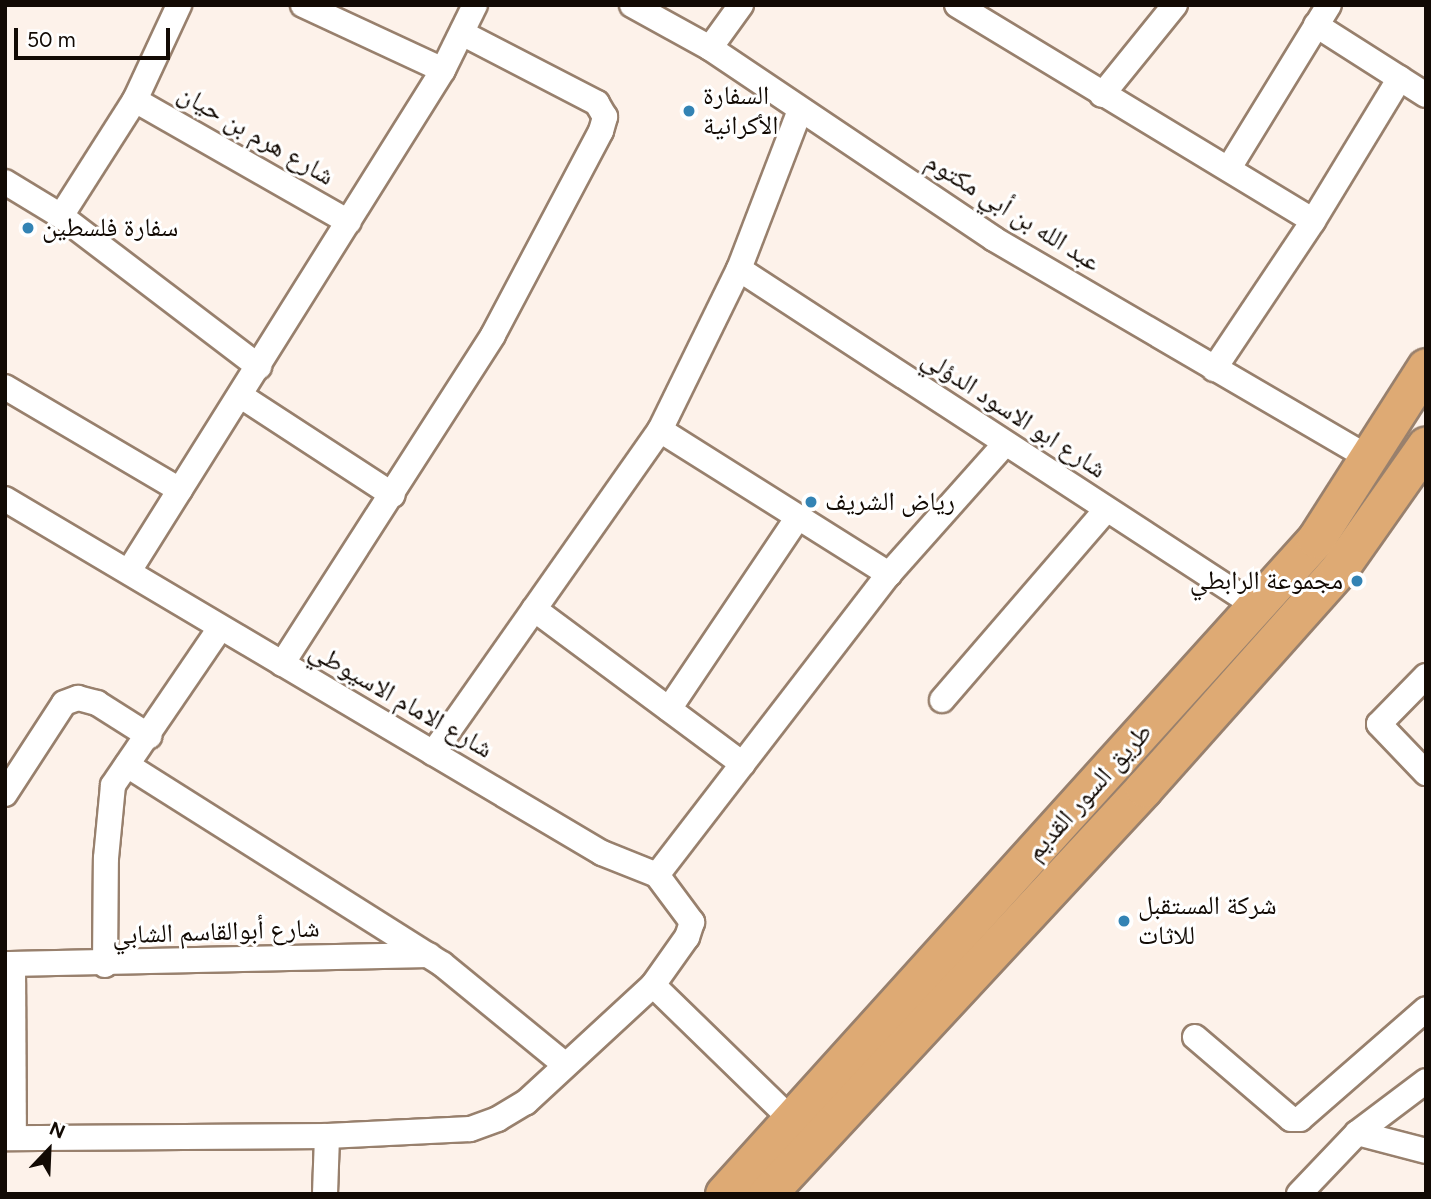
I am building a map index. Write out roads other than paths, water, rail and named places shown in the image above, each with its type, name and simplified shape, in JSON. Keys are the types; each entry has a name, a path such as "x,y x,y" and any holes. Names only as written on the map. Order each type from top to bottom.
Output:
{"main road":[{"name":"طريق السور القديم","path":"724,1194 1316,539 1370,459 1426,368"},
{"name":"طريق السور القديم","path":"767,1194 1144,788 1339,569 1413,483 1426,445"},
{"path":"1117,761 1144,788"}],"street":[{"path":"61,216 135,100 179,5"},
{"path":"303,5 443,70"},
{"path":"128,571 241,396 443,70 475,5"},
{"name":"عبد الله بن أبي مكتوم","path":"632,5 710,48 994,239 1370,459"},
{"path":"710,48 741,5"},
{"path":"957,5 1313,220"},
{"path":"1102,95 1175,5"},
{"path":"1229,168 1322,15 1400,78 1426,95"},
{"path":"282,664 494,335 556,220 605,117 597,103 462,33"},
{"path":"1214,369 1313,220 1400,78"},
{"name":"شارع هرم بن حيان","path":"135,100 349,222"},
{"path":"433,753 660,430 740,270 800,110"},
{"path":"5,182 61,216 259,367"},
{"name":"شارع ابو الاسود الدؤلي","path":"740,270 1256,607"},
{"path":"5,387 180,491"},
{"path":"241,396 393,495"},
{"path":"660,430 889,574"},
{"path":"9,964 9,1138 327,1136 470,1129 499,1119 526,1102 563,1063 653,985 687,937 692,922 657,875 889,574 1005,444"},
{"name":"شارع الامام الاسيوطي","path":"5,499 602,853 657,875"},
{"path":"942,700 1107,510"},
{"path":"669,709 798,517"},
{"path":"534,609 743,764"},
{"path":"105,965 109,810 113,785 149,736 220,628"},
{"path":"1426,676 1379,724 1426,773"},
{"path":"5,794 64,703 78,698 97,703 149,736"},
{"path":"127,765 429,955 563,1063"},
{"name":"شارع أبوالقاسم الشابي","path":"9,964 105,965 429,955"},
{"path":"653,985 792,1120"},
{"path":"1195,1037 1291,1119 1300,1119 1426,1009"},
{"path":"1299,1194 1357,1133 1426,1081"},
{"path":"1357,1133 1426,1151"},
{"path":"325,1194 327,1136"}],"place":[{"name":"السفارة الأكرانية","path":"689,111"},
{"name":"سفارة فلسطين","path":"28,228"},
{"name":"رياض الشريف","path":"811,502"},
{"name":"مجموعة الرابطي","path":"1357,581"},
{"name":"شركة المستقبل للاثات","path":"1124,921"}]}
